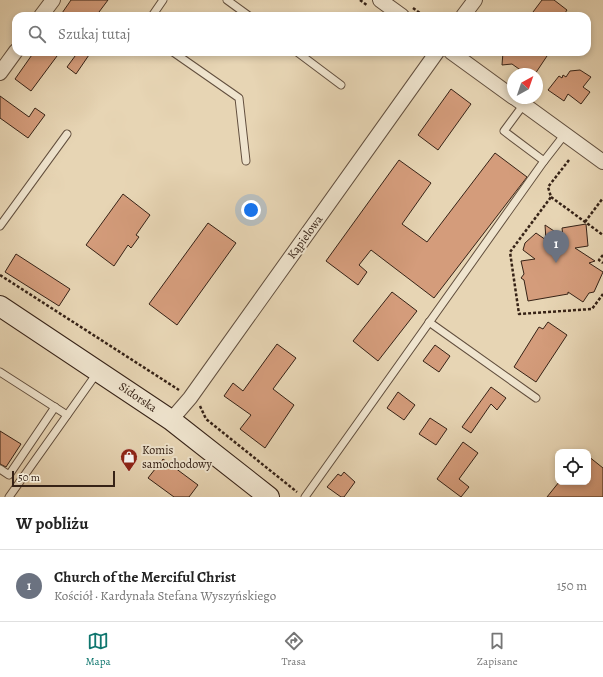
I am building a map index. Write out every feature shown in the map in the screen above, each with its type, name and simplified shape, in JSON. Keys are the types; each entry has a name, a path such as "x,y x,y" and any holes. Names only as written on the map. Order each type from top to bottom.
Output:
{"street":[{"path":"44,12 53,0"},
{"path":"380,0 396,12"},
{"path":"467,12 475,0"},
{"path":"0,73 12,56"},
{"name":"Kąpielowa","path":"171,420 190,398 434,56"},
{"path":"456,56 507,93"},
{"path":"523,104 603,162"},
{"name":"Sidorska","path":"0,306 171,420 269,497"}],"lane":[{"path":"155,12 163,0"},
{"path":"227,0 244,12"},
{"path":"179,56 238,98 246,161"},
{"path":"302,56 342,85"},
{"path":"515,104 504,131 544,161"},
{"path":"0,226 67,134"},
{"path":"305,497 544,161 565,134"},
{"path":"429,322 536,398"},
{"path":"9,497 98,371"},
{"path":"0,372 67,415"},
{"path":"0,469 9,475 55,407"}],"path":[{"path":"570,160 548,187 550,197 603,235"},
{"path":"550,197 510,252 518,314 592,309 603,294"},
{"path":"585,222 603,198"},
{"path":"603,255 599,260 603,263"},
{"path":"0,275 181,392"},
{"path":"199,404 206,419 298,492"}],"building":[{"path":"71,0 108,0 99,12 63,12"},
{"path":"542,0 554,0 567,10 566,12 533,12"},
{"path":"31,56 57,56 31,91 15,79"},
{"path":"75,56 88,56 76,74 67,67"},
{"path":"503,56 547,56 539,68 518,68 512,64 502,65"},
{"path":"580,70 591,77 583,87 590,92 581,104 568,94 564,101 548,90 559,76 562,78 563,75 566,77 570,71"},
{"path":"451,89 471,104 438,150 418,135"},
{"path":"0,96 29,117 35,108 45,115 28,138 0,118"},
{"path":"495,153 527,177 434,298 371,250 359,265 367,272 358,285 326,261 399,160 431,183 402,224 427,242"},
{"path":"123,194 150,215 136,235 139,237 131,248 128,245 114,266 86,245"},
{"path":"208,223 236,243 177,325 149,304"},
{"path":"586,224 588,246 575,248 595,261 589,263 603,272 594,292 589,293 583,302 568,292 568,294 528,301 524,280 521,278 524,274 521,261 535,259 523,250 525,243 536,233 546,240 545,225 563,237 562,228"},
{"path":"16,254 70,289 59,306 5,272"},
{"path":"392,292 417,311 378,361 353,341"},
{"path":"548,322 567,335 536,382 514,367 539,327 543,329"},
{"path":"277,344 296,358 273,389 294,405 265,448 240,429 251,415 224,396 233,383 243,391"},
{"path":"435,345 450,356 439,372 423,361"},
{"path":"491,387 506,398 497,410 491,404 471,433 462,427"},
{"path":"398,392 415,405 404,420 387,408"},
{"path":"430,418 447,429 436,445 419,434"},
{"path":"0,431 21,444 6,467 0,464"},
{"path":"463,442 478,453 459,479 469,487 461,497 437,479"},
{"path":"591,458 603,468 603,497 547,497 557,485 591,485"},
{"path":"163,459 198,485 189,497 174,497 148,478"},
{"path":"344,472 355,482 344,497 341,497 327,487 338,474 341,476"}],"place":[{"name":"Church of the Merciful Christ","path":"556,263"},
{"name":"Komis samochodowy","path":"129,472"}]}
